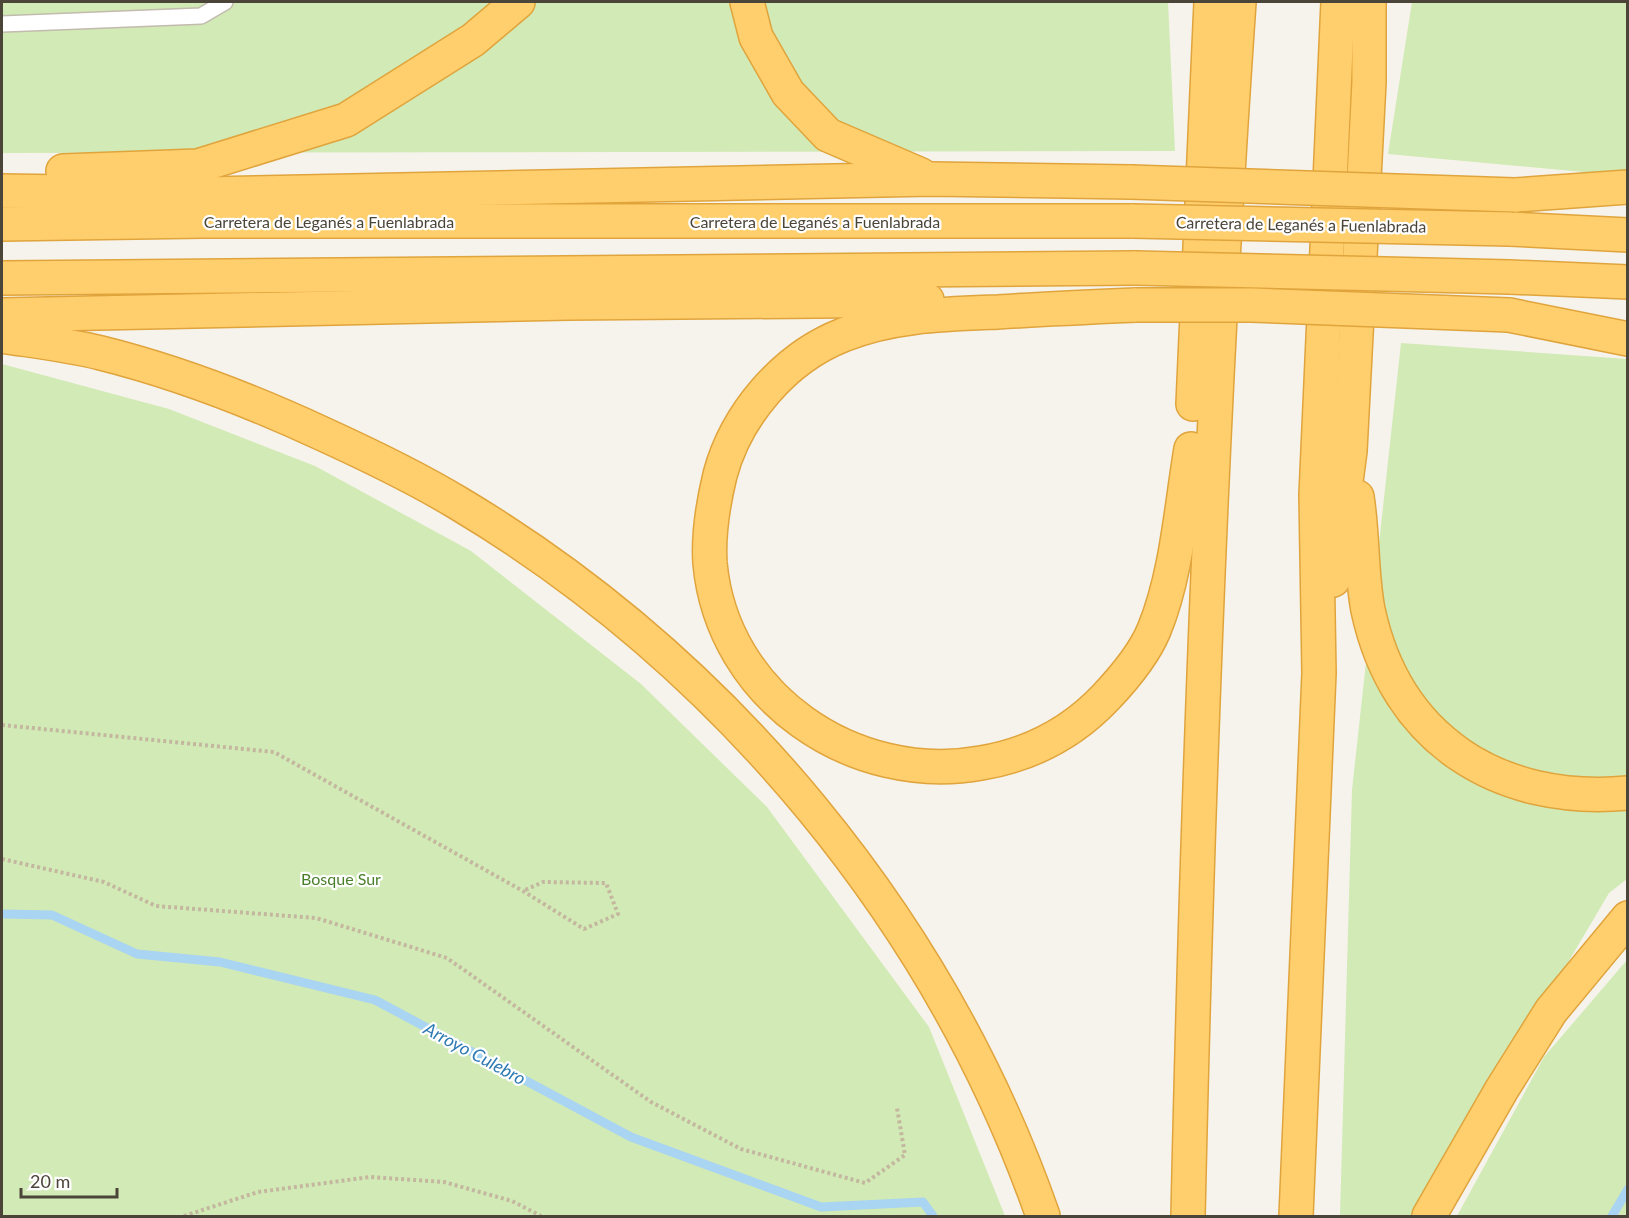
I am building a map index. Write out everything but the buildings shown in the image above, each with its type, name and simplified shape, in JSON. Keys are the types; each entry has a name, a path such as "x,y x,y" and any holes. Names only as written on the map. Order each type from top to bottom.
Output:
{"highway":[{"path":"2,173 198,166 346,120 473,40 518,2"},
{"path":"747,2 756,37 788,93 828,135 931,179"},
{"path":"1296,1216 1319,672 1316,495 1338,2"},
{"path":"1319,672 1350,451 1369,82 1369,2"},
{"path":"1369,82 1386,2"},
{"path":"1198,795 1191,449 1217,4"},
{"path":"1188,1216 1198,795 1213,454 1217,4"},
{"path":"2,191 205,194 931,179 1131,182 1515,195 1628,203"},
{"path":"1515,195 1628,187"},
{"name":"Carretera de Leganés a Fuenlabrada","path":"2,224 203,221 1133,220 1510,229 1628,235"},
{"path":"2,278 1135,268 1628,282"},
{"path":"2,315 799,300 966,300 1136,305 1252,305 1628,321"},
{"path":"1136,305 941,314 887,323 843,335 787,369 747,414 730,445 714,498 710,530 710,566 726,627 743,658 784,710 831,741 853,752 886,761 947,768 1017,755 1066,731 1093,711 1135,662 1153,633 1171,567 1191,449"},
{"path":"1509,315 1628,339"},
{"path":"2,336 99,352 202,384 291,419 377,460 458,503 611,610 657,649 747,733 813,811 875,891 919,957 993,1092 1029,1175 1043,1216"},
{"path":"1350,451 1361,519 1368,609 1381,655 1399,694 1420,721 1465,759 1487,772 1524,786 1567,794 1628,793"},
{"path":"1430,1216 1502,1089 1551,1011 1628,918"}],"lane":[{"path":"2,24 201,16 225,2"}],"path":[{"path":"2,725 274,752 523,891 584,929 618,914 606,883 543,882 523,891"},
{"path":"2,859 104,882 156,906 316,918 447,958 651,1102 741,1149 812,1170 865,1183 905,1155 897,1108"},
{"path":"184,1216 258,1192 370,1177 444,1182 512,1201 541,1216"}],"green space":[{"path":"2,2 1168,2 1175,151 2,153"},
{"path":"1412,2 1627,2 1627,176 1388,154"},
{"path":"1401,343 1627,359 1627,879 1609,893 1418,1216 1340,1216 1352,790"},
{"name":"Bosque Sur","path":"2,364 169,409 315,466 471,551 641,684 767,807 929,1027 1005,1216 2,1216"},
{"path":"1627,960 1627,1216 1457,1216 1544,1057"}],"waterway":[{"name":"Arroyo Culebro","path":"2,914 52,915 137,954 220,962 375,1000 631,1137 821,1207 923,1202 933,1216"},
{"name":"Arroyo Culebro","path":"1612,1216 1628,1189"}]}
